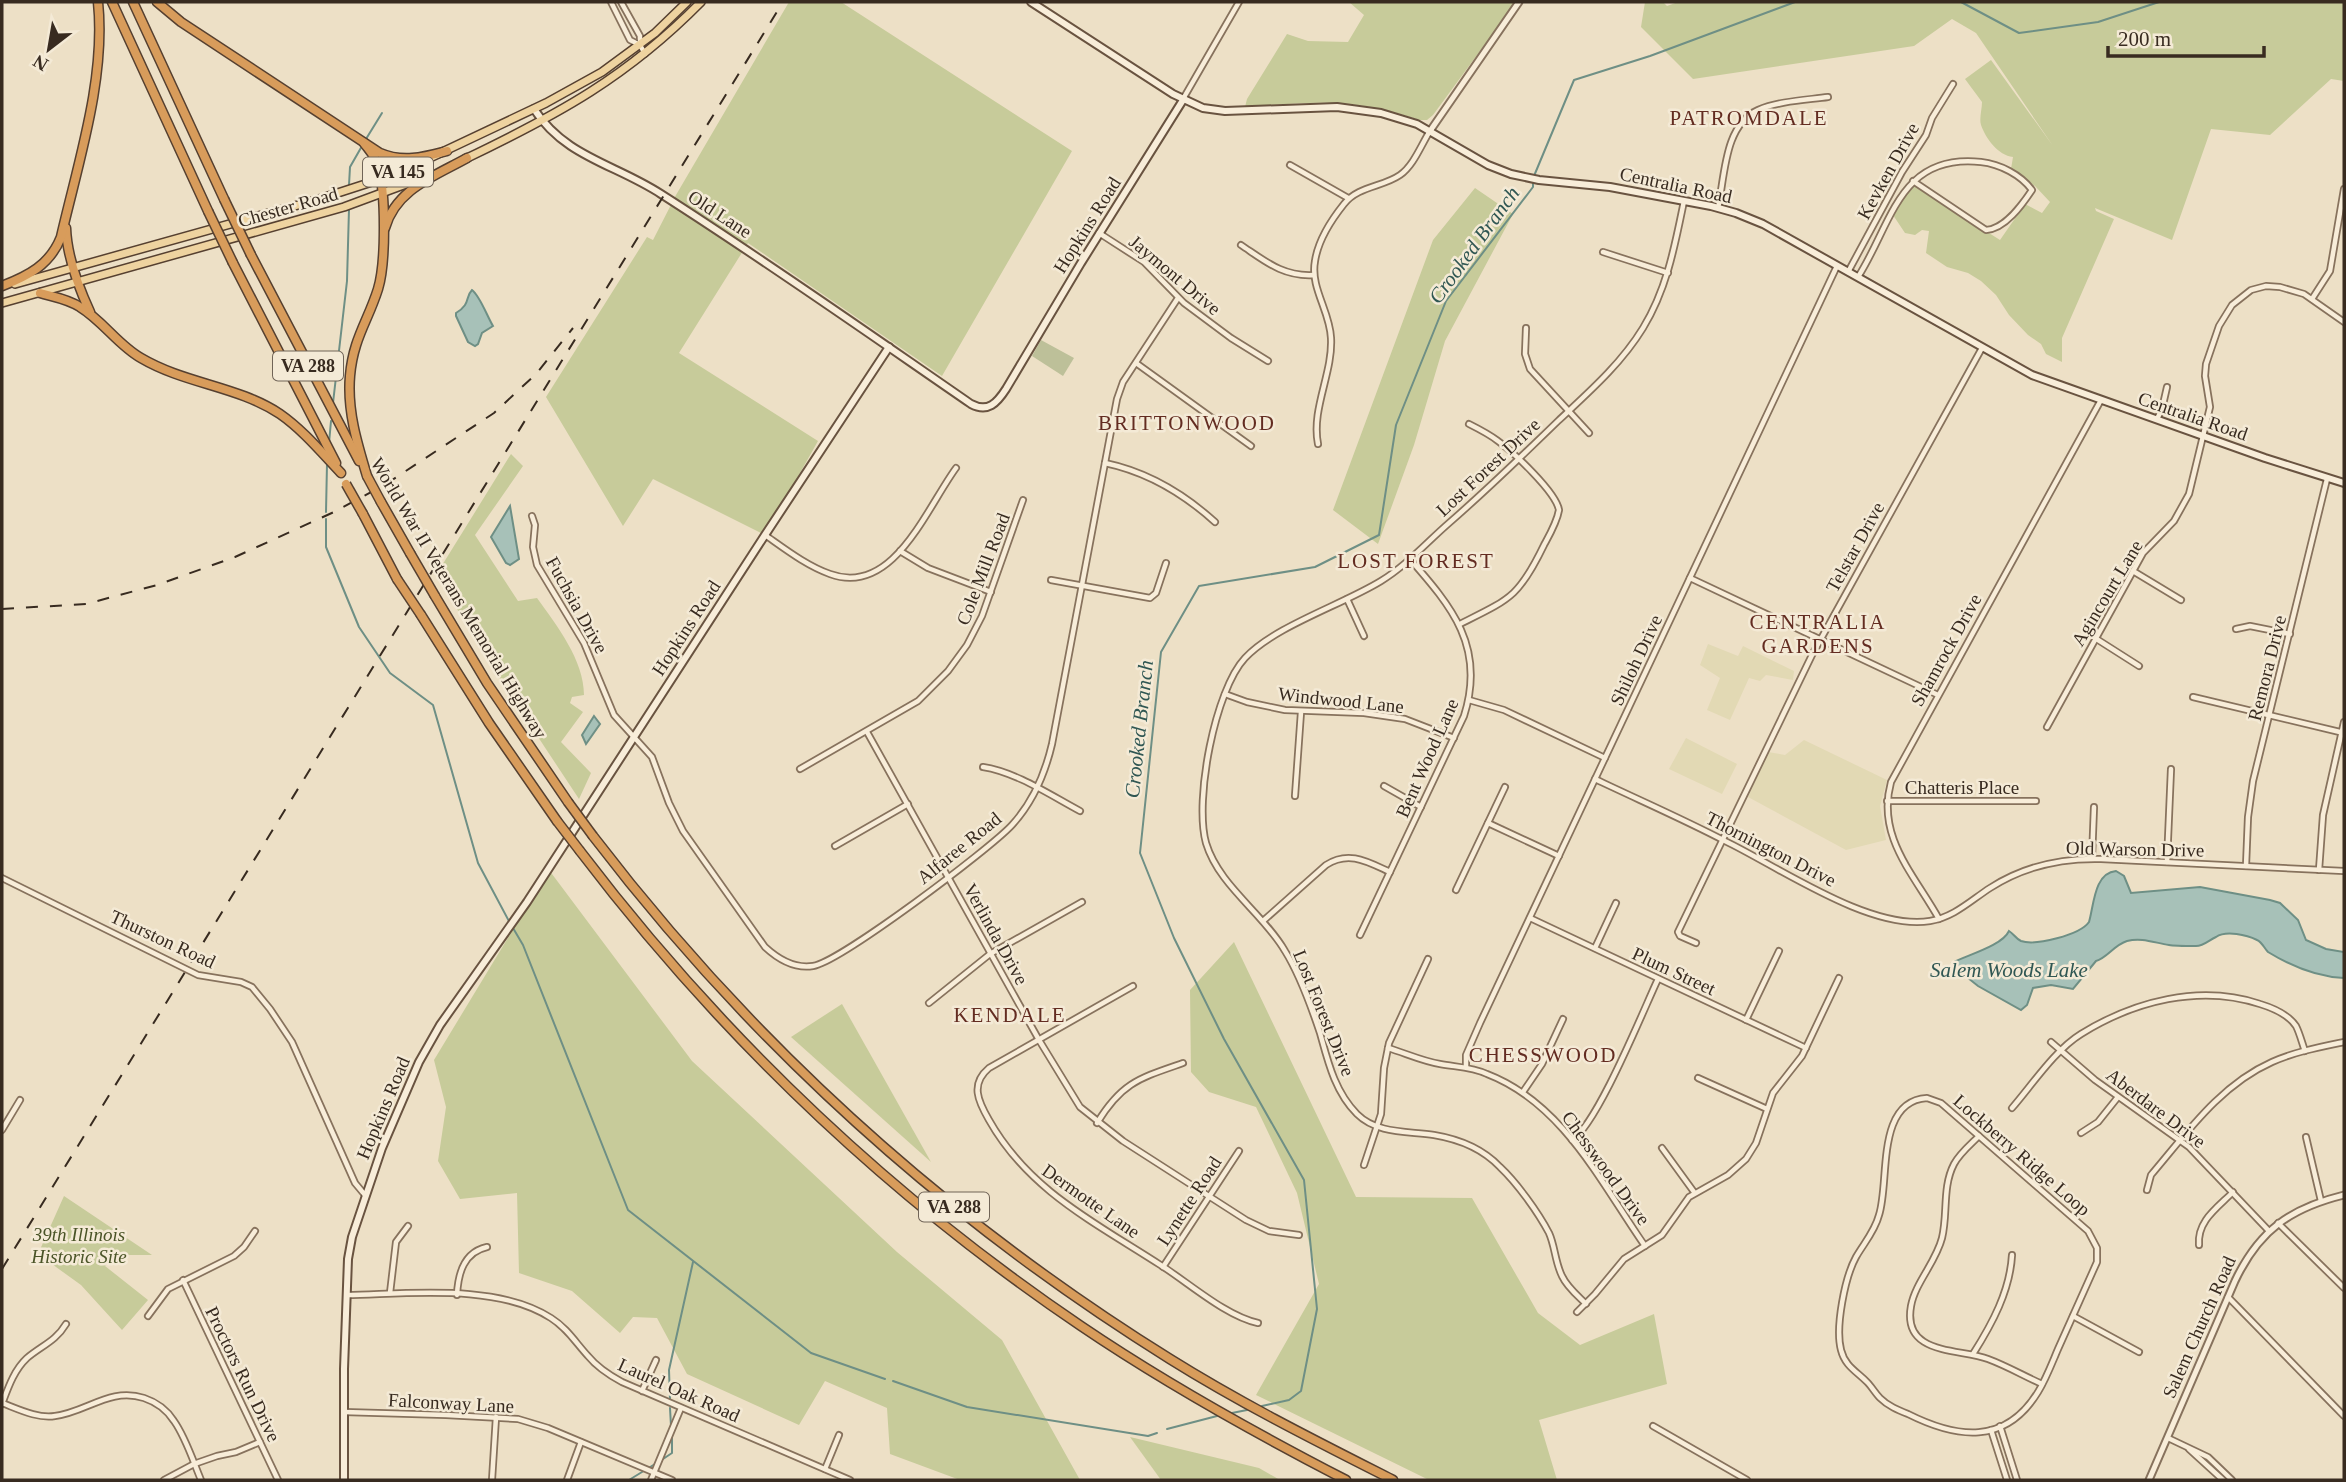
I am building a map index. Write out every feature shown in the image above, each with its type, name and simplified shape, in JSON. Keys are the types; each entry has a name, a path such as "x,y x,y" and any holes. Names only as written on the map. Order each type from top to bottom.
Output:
{"highway":[{"path":"2,286 26,276 49,259 58,245 98,64 98,2"},
{"name":"World War II Veterans Memorial Highway","path":"112,2 233,263 397,579 513,759 557,821 658,949 725,1023 813,1111 914,1201 1037,1296 1125,1355 1226,1416 1346,1480"},
{"name":"World War II Veterans Memorial Highway","path":"133,2 251,255 410,553 487,683 568,803 678,941 753,1023 822,1092 949,1203 1064,1290 1171,1360 1272,1418 1393,1480"},
{"path":"157,2 181,22 387,156 401,159 447,150"},
{"path":"364,143 377,162 381,179 384,235 381,280 359,333 350,376 352,421 367,476"},
{"path":"384,235 389,216 405,194 467,158"},
{"path":"66,214 68,247 92,318"},
{"path":"40,293 82,308 127,349 152,364 183,378 236,394 278,413 305,435 341,473"}],"main road":[{"name":"Chester Road","path":"2,286 316,200 381,179 447,150 603,72 640,45 687,2"},
{"name":"Chester Road","path":"2,303 382,195 467,158 589,94 645,55 701,2"},
{"name":"Centralia Road","path":"1031,2 1183,100 1203,108 1225,111 1354,108 1403,119 1430,131 1488,165 1525,177 1581,183 1718,208 1763,225 2032,375 2344,483"},
{"name":"Hopkins Road","path":"344,1480 343,1412 352,1237 393,1121 429,1043 511,924 890,347 975,407 994,405 1183,100"},
{"name":"Old Lane","path":"534,108 542,121 564,142 662,194 890,347"}],"street":[{"path":"611,2 630,40 640,45"},
{"path":"621,2 640,36 640,45 645,55"},
{"name":"Hopkins Road","path":"1183,100 1239,2"},
{"path":"1318,444 1317,425 1329,365 1331,339 1329,320 1314,275 1315,258 1321,242 1348,198 1359,191 1392,180 1405,171 1519,2"},
{"name":"Kevken Drive","path":"1848,272 1953,84"},
{"path":"1718,208 1733,137 1746,117 1765,107 1828,97"},
{"path":"1857,278 1897,200 1913,181 1928,171 1945,165 1980,161 2007,169 2032,190 1998,227 1986,230 1913,181"},
{"path":"1290,165 1348,198"},
{"path":"2312,299 2330,271 2344,189"},
{"name":"Lost Forest Drive","path":"1586,1304 1562,1276 1546,1229 1515,1183 1494,1161 1474,1148 1453,1140 1377,1127 1356,1113 1340,1091 1292,963 1264,921 1219,870 1210,853 1204,834 1206,772 1211,739 1234,671 1255,649 1271,637 1388,576 1499,480 1608,374 1633,344 1650,315 1668,273 1684,201"},
{"name":"Jaymont Drive","path":"1100,233 1144,262 1178,298 1231,338 1268,361"},
{"path":"1241,245 1276,269 1297,275 1314,275"},
{"path":"1603,252 1668,273"},
{"name":"Shiloh Drive","path":"1466,1067 1468,1051 1837,266"},
{"name":"Agincourt Lane","path":"2047,727 2143,553 2174,521 2185,503 2193,482 2210,407 2205,376 2206,364 2219,326 2232,305 2250,290 2266,286 2293,290 2312,299 2344,321"},
{"name":"Alfaree Road","path":"634,738 652,757 674,816 705,866 765,947 790,964 809,966 827,961 948,877 1002,835 1022,813 1037,789 1052,744 1117,399 1123,382 1178,298"},
{"path":"1526,328 1525,354 1530,369 1589,433"},
{"name":"Telstar Drive","path":"1696,943 1680,936 1678,932 1820,639 1982,348"},
{"path":"1136,363 1251,446"},
{"path":"2157,420 2167,387"},
{"name":"Shamrock Drive","path":"1939,919 1892,840 1887,821 1887,801 1895,772 2101,400"},
{"path":"1460,624 1504,601 1520,589 1558,515 1559,506 1555,498 1496,439 1469,424"},
{"path":"1105,463 1129,468 1158,480 1196,505 1215,522"},
{"path":"765,535 821,570 847,578 864,577 879,571 900,551 956,468"},
{"name":"Remora Drive","path":"2246,866 2250,799 2328,479"},
{"name":"Cole Mill Road","path":"800,769 918,701 948,671 975,631 1023,500"},
{"name":"Fuchsia Drive","path":"532,516 535,525 533,547 537,565 584,643 614,715 634,738"},
{"path":"900,551 928,568 990,592"},
{"name":"Bent Wood Lane","path":"1360,935 1454,738 1469,699 1471,663 1460,624 1444,598 1409,558"},
{"path":"1051,580 1150,598 1156,593 1166,562"},
{"path":"2133,570 2181,600"},
{"path":"1690,578 1938,695"},
{"path":"1348,599 1364,636"},
{"path":"2236,629 2250,626 2290,634"},
{"path":"2095,638 2139,666"},
{"name":"Windwood Lane","path":"1225,694 1269,707 1301,712 1384,715 1417,723 1454,738"},
{"path":"2193,697 2343,733"},
{"path":"1469,699 1504,710 1605,758"},
{"path":"1295,796 1301,712"},
{"path":"2319,870 2323,815 2344,722"},
{"name":"Verlinda Drive","path":"867,732 1073,1099 1097,1123 1257,1226 1269,1231 1299,1235"},
{"path":"983,767 993,769 1080,811"},
{"path":"2167,862 2171,769"},
{"name":"Thornington Drive","path":"1595,779 1874,915 1907,922 1939,919"},
{"path":"1384,786 1421,807"},
{"path":"1456,890 1505,787"},
{"name":"Chatteris Place","path":"1887,801 2036,801"},
{"path":"835,846 908,804"},
{"path":"2092,858 2094,807"},
{"path":"1488,823 1559,856"},
{"name":"Old Warson Drive","path":"1939,919 1955,913 1988,889 2027,869 2064,860 2092,858 2344,871"},
{"path":"1264,921 1326,865 1337,859 1361,859 1390,872"},
{"name":"Thurston Road","path":"2,878 198,975 241,982 252,987 292,1042 355,1183 365,1195"},
{"path":"929,1003 990,954 1083,902"},
{"path":"1594,948 1616,903"},
{"name":"Plum Street","path":"1530,918 1806,1048"},
{"path":"1746,1020 1779,951"},
{"path":"1364,1165 1384,1098 1384,1068 1388,1048 1428,959"},
{"path":"1577,1312 1618,1265 1662,1235 1682,1203 1694,1192 1728,1175 1746,1159 1756,1143 1773,1093 1806,1048 1839,978"},
{"path":"1572,1140 1586,1127 1598,1106 1658,979"},
{"name":"Dermotte Lane","path":"1133,986 986,1070 978,1084 979,1103 1006,1148 1042,1186 1243,1318 1258,1322"},
{"path":"2012,1108 2061,1052 2081,1034 2124,1012 2157,1001 2195,996 2239,998 2278,1011 2296,1027 2305,1052"},
{"path":"1523,1092 1542,1063 1563,1019"},
{"name":"Aberdare Drive","path":"2051,1042 2118,1097 2202,1158 2269,1231"},
{"path":"2147,1190 2151,1175 2219,1097 2245,1077 2273,1061 2344,1042"},
{"name":"Chesswood Drive","path":"1388,1048 1437,1063 1489,1074 1523,1092 1553,1116 1645,1246"},
{"path":"1097,1123 1115,1096 1129,1085 1183,1063"},
{"path":"1698,1078 1767,1109"},
{"path":"2081,1133 2098,1122 2118,1097"},
{"name":"Lockberry Ridge Loop","path":"1920,1098 1936,1100 1979,1136 2088,1231 2095,1242 2097,1262 2042,1384 2024,1410 1991,1430 1962,1433 1944,1430 1887,1404 1848,1366 1842,1354 1839,1337 1850,1270 1880,1213 1886,1154 1894,1125 1905,1106 1920,1098"},
{"path":"2,1130 20,1100"},
{"path":"1979,1136 1959,1156 1951,1171 1942,1237 1910,1310 1914,1330 1923,1342 1941,1350 1973,1354 2042,1384"},
{"path":"2306,1137 2320,1201"},
{"path":"1662,1148 1694,1192"},
{"name":"Lynette Road","path":"1163,1267 1239,1151"},
{"path":"2199,1245 2203,1223 2233,1192"},
{"name":"Salem Church Road","path":"2149,1480 2243,1265 2278,1223 2320,1201 2344,1195"},
{"path":"2278,1223 2344,1288"},
{"path":"390,1293 396,1242 408,1226"},
{"path":"148,1316 168,1289 234,1256 255,1231"},
{"path":"457,1294 459,1276 466,1260 476,1250 487,1247"},
{"path":"1973,1354 2004,1295 2012,1255"},
{"name":"Proctors Run Drive","path":"183,1280 278,1480"},
{"name":"Laurel Oak Road","path":"347,1295 430,1292 517,1302 541,1312 563,1326 601,1369 642,1391 850,1480"},
{"path":"2228,1297 2344,1416"},
{"path":"2073,1316 2139,1352"},
{"path":"66,1324 57,1338 32,1354 18,1369 2,1404 52,1417 122,1394 154,1402 174,1421 201,1480"},
{"path":"642,1391 656,1360"},
{"path":"651,1480 681,1408"},
{"name":"Falconway Lane","path":"343,1412 496,1417 533,1423 672,1480"},
{"path":"492,1480 496,1417"},
{"path":"1653,1426 1747,1480"},
{"path":"2000,1426 2017,1480"},
{"path":"1991,1430 2007,1480"},
{"path":"825,1469 839,1436"},
{"path":"2168,1438 2198,1450 2232,1480"},
{"path":"164,1480 194,1464 260,1442"},
{"path":"567,1480 580,1442"},
{"path":"2189,1448 2223,1480"}],"shaded area":[{"path":"1708,644 1738,656 1743,646 1794,671 1793,680 1766,675 1760,681 1749,678 1730,720 1707,710 1720,678 1700,665"},
{"path":"1686,738 1737,764 1722,794 1669,769"},
{"path":"1804,740 1887,780 1880,806 1886,840 1846,850 1748,797 1768,752 1785,755"}],"green space":[{"path":"789,2 841,2 1072,151 942,376 748,243 679,353 818,441 765,535 653,479 623,526 546,397 647,237 653,240 676,195"},
{"path":"1349,2 1516,2 1427,120 1353,104 1245,107 1247,99 1287,34 1308,41 1348,42 1364,15"},
{"path":"1645,2 1663,2 1667,6 1678,2 2344,2 2344,81 2331,79 2270,135 2211,129 2172,240 2095,208 2114,219 2062,338 2062,362 2046,354 2041,344 2028,335 2009,315 1996,295 1981,281 1968,273 1947,267 1926,253 1929,231 1922,230 1915,235 1905,233 1893,215 1903,195 1913,185 2000,240 2025,204 2042,213 2050,202 2035,186 2011,169 2013,157 1998,150 1983,130 1980,120 1982,102 1965,79 1991,60 2053,146 1976,33 1952,19 1914,46 1693,79 1641,27"},
{"path":"1475,188 1513,214 1445,341 1414,445 1378,544 1333,510 1433,240"},
{"path":"1041,340 1074,358 1063,376 1032,356"},
{"path":"511,454 523,466 475,535 518,601 537,598 574,656 583,682 584,695 572,697 570,703 583,712 561,742 591,773 579,799 436,575"},
{"path":"549,870 692,1061 897,1252 1002,1340 1080,1480 960,1480 890,1454 887,1408 825,1381 799,1425 687,1374 657,1318 633,1317 620,1333 572,1291 519,1273 517,1193 460,1199 438,1161 446,1107 434,1060"},
{"path":"1234,942 1356,1197 1472,1198 1538,1313 1580,1345 1654,1314 1667,1384 1539,1420 1557,1480 1429,1480 1256,1395 1319,1284 1297,1193 1256,1107 1209,1092 1191,1072 1190,990"},
{"path":"842,1004 931,1162 791,1037"},
{"name":"39th Illinois Historic Site","path":"64,1196 152,1255 113,1255 105,1266 148,1300 122,1330 81,1285 38,1254"},
{"path":"1130,1437 1259,1468 1280,1480 1161,1480"}],"water":[{"path":"472,290 481,301 493,326 482,333 475,346 468,342 456,316 466,304"},
{"path":"510,506 519,559 510,565 506,563 491,537"},
{"path":"594,716 600,724 586,744 582,735"},
{"name":"Salem Woods Lake","path":"2116,871 2124,876 2131,893 2200,887 2280,903 2298,920 2306,940 2326,949 2344,952 2344,978 2295,966 2268,952 2259,941 2242,935 2220,935 2196,946 2133,940 2122,943 2096,961 2073,989 2051,985 2033,988 2027,1005 2021,1010 1978,986 1953,966 1952,963 1999,941 2009,931 2021,941 2036,942 2057,938 2084,927 2089,922 2103,877"}],"waterway":[{"name":"Crooked Branch","path":"1534,176 1574,80 1650,56 1795,2"},
{"name":"Crooked Branch","path":"1961,2 2019,33 2098,22 2159,2"},
{"path":"366,139 382,113"},
{"path":"349,185 350,167 362,146"},
{"name":"Crooked Branch","path":"1262,1406 1289,1400 1301,1391 1317,1309 1304,1180 1224,1039 1174,938 1140,853 1161,652 1199,586 1315,567 1379,535 1396,425 1446,301 1533,187 1533,181"},
{"path":"333,403 347,281 349,209"},
{"path":"329,443 331,421"},
{"path":"326,512 327,464"},
{"path":"326,519 326,547 359,627 390,673 433,705 478,863 510,923"},
{"path":"513,928 523,945 628,1210 811,1353 885,1379"},
{"path":"670,1399 669,1370 693,1262"},
{"path":"893,1381 967,1407 1148,1436 1157,1433"},
{"path":"670,1408 671,1426"},
{"path":"1232,1413 1247,1410"},
{"path":"1167,1429 1217,1416"},
{"path":"663,1459 672,1453 672,1435"},
{"path":"629,1480 655,1464"}],"railway":[{"path":"2,1269 783,2"},
{"path":"2,609 86,604 157,585 235,557 334,512 386,484 494,413 536,374 573,328"}],"district":[{"name":"PATROMDALE","path":"1749,118"},
{"name":"BRITTONWOOD","path":"1187,423"},
{"name":"LOST FOREST","path":"1416,561"},
{"name":"CENTRALIA GARDENS","path":"1818,634"},
{"name":"KENDALE","path":"1010,1015"},
{"name":"CHESSWOOD","path":"1543,1055"}]}
